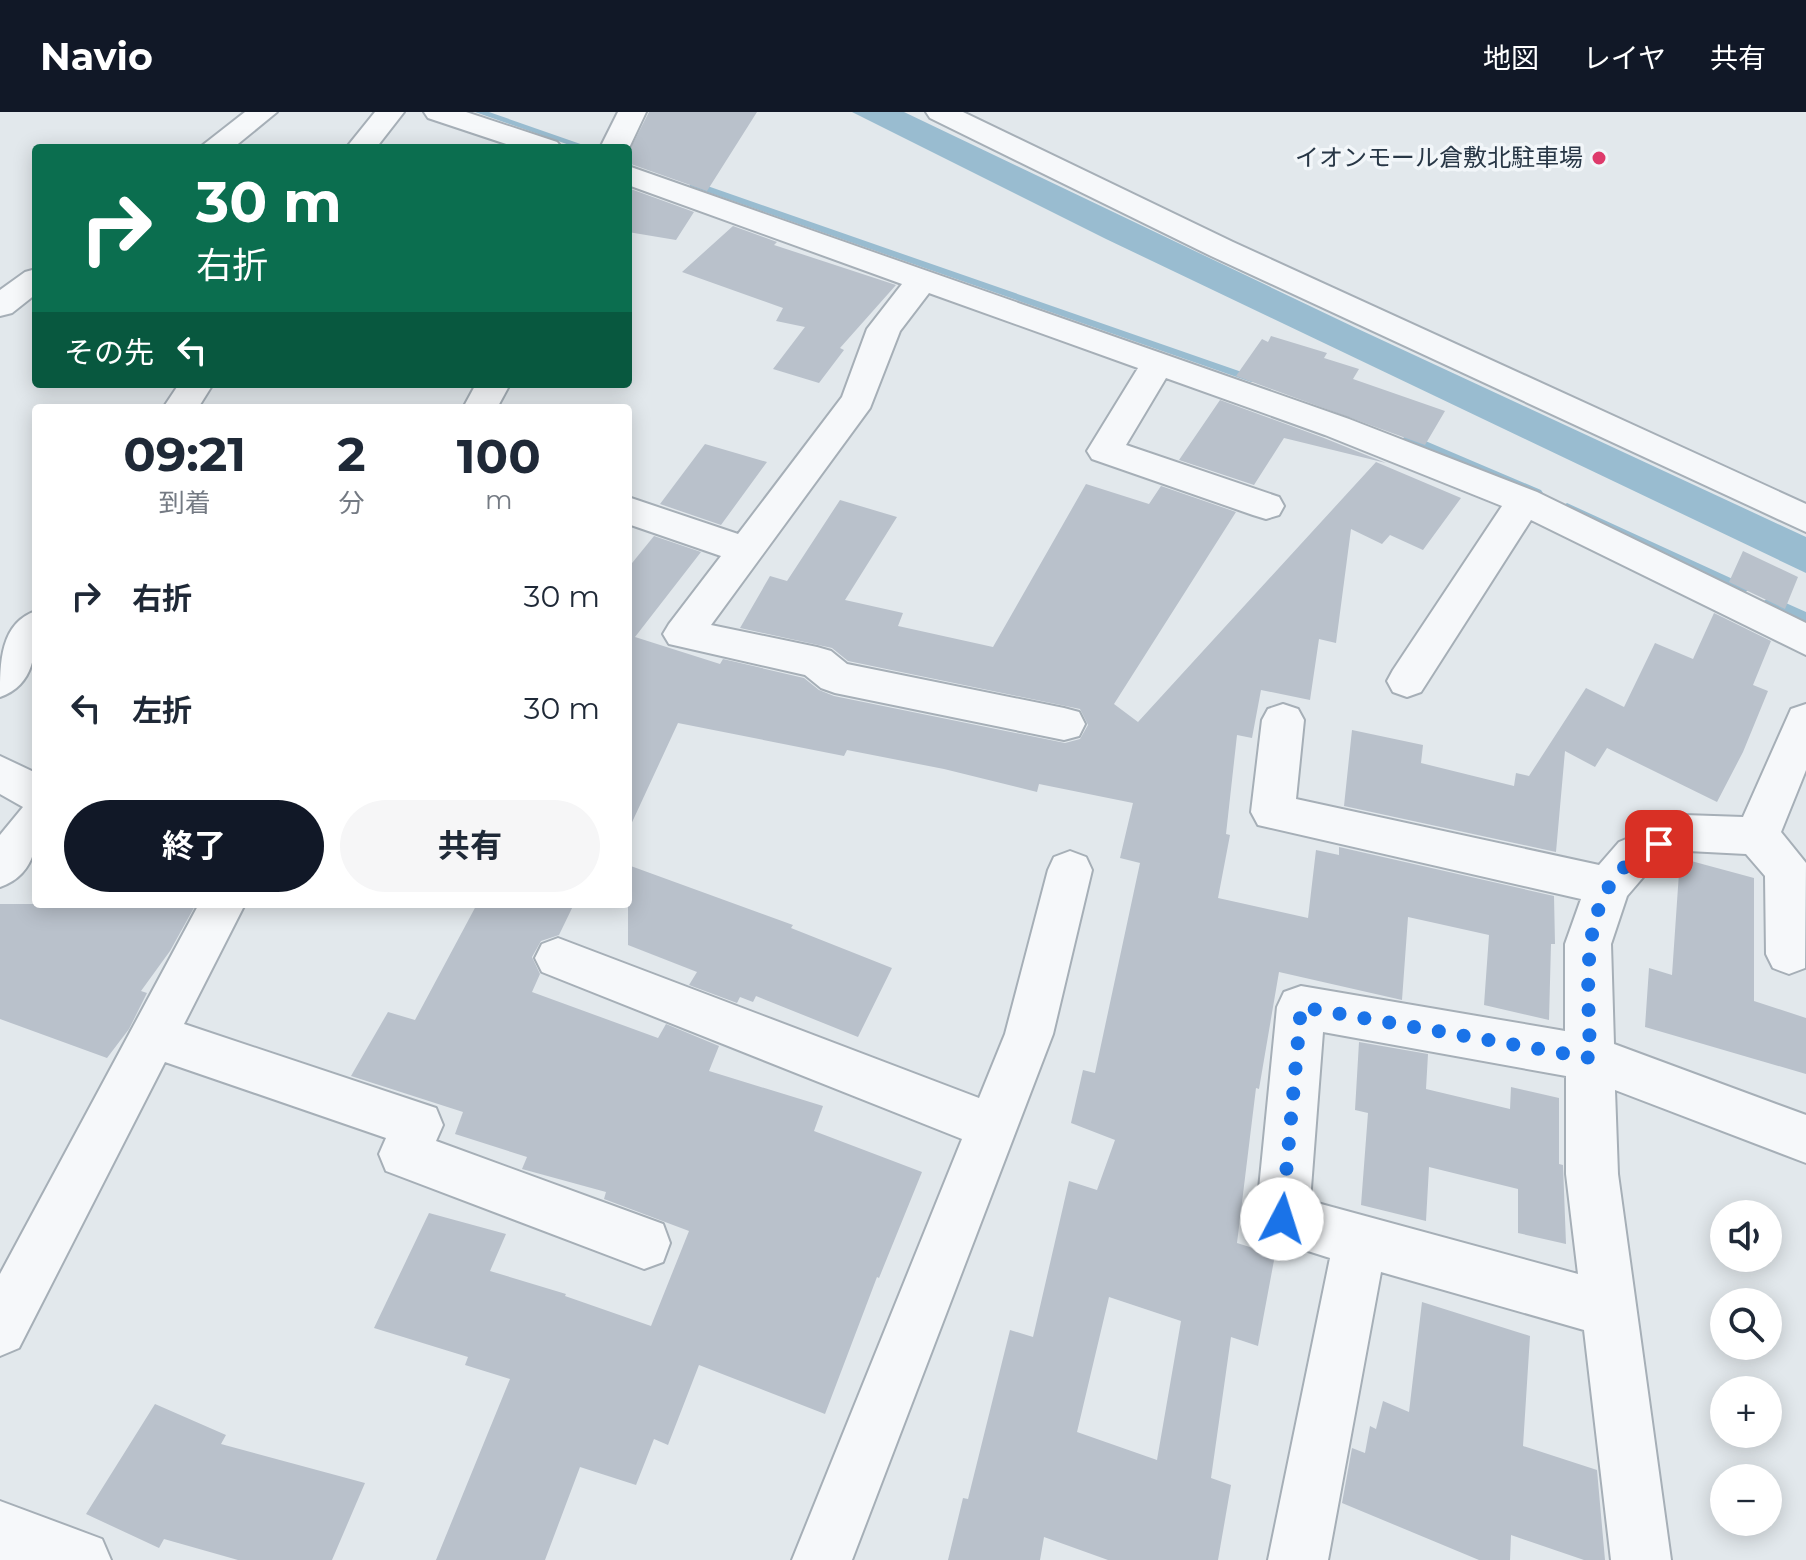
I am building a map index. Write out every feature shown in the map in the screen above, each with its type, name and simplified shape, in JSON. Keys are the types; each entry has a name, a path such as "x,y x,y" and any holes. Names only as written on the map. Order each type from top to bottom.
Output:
{"street":[{"path":"219,144 263,112"},
{"path":"364,144 390,112"},
{"path":"438,112 535,144"},
{"path":"617,144 632,112"},
{"path":"940,112 1222,249 1806,519"},
{"path":"632,176 1337,427 1524,501 1806,640"},
{"path":"922,280 884,329 858,400 683,634 817,662 835,677 1064,724"},
{"path":"0,306 32,282"},
{"path":"1158,364 1105,451 1266,506"},
{"path":"1407,681 1524,501"},
{"path":"632,511 745,550"},
{"path":"0,681 32,632"},
{"path":"1283,720 1273,812 1608,886"},
{"path":"1757,836 1806,720"},
{"path":"0,773 32,792"},
{"path":"0,868 32,826"},
{"path":"1641,1560 1592,1174 1588,944 1608,886 1635,855 1684,833 1757,836 1787,870 1789,954"},
{"path":"822,1560 1029,1034 1070,870"},
{"path":"0,1329 220,908"},
{"path":"558,958 992,1127"},
{"path":"1607,1309 1282,1219 1301,1007 1590,1058 1806,1139"},
{"path":"153,1036 418,1125 404,1154 644,1243"},
{"path":"1298,1560 1360,1241"},
{"path":"0,1531 81,1560"}],"water":[{"path":"852,112 904,112 1356,328 1806,537 1806,573 1106,239"}],"building":[{"path":"649,112 757,112 707,191 632,164 632,145"},
{"path":"632,189 694,212 676,240 632,233"},
{"path":"733,226 777,242 774,245 896,285 840,348 844,350 819,383 773,369 805,327 776,321 783,308 682,272"},
{"path":"1271,336 1327,353 1324,358 1359,369 1353,379 1445,411 1425,445 1236,376 1262,339 1268,342"},
{"path":"1220,400 1386,463 1284,438 1254,485 1179,460"},
{"path":"705,444 767,462 721,525 660,504"},
{"path":"1376,462 1461,498 1423,550 1390,535 1382,544 1351,529 1336,643 1319,639 1310,700 1261,690 1252,738 1237,735 1226,834 1230,835 1218,898 1308,918 1316,850 1339,855 1339,847 1554,896 1555,944 1551,944 1549,1020 1484,1005 1489,935 1408,917 1402,1000 1279,972 1259,1089 1256,1088 1237,1243 1275,1255 1258,1346 1231,1337 1211,1478 1231,1485 1218,1560 1108,1560 1044,1537 1040,1560 948,1560 963,1498 968,1499 1010,1330 1033,1337 1069,1181 1097,1190 1115,1140 1071,1123 1083,1070 1095,1073 1140,863 1120,858 1133,803 1039,784 1037,792 847,750 844,756 678,723 632,822 632,563 654,536 701,552 635,637 720,664 723,659 804,678 819,690 834,696 1065,743 1080,739 1088,725 1080,709 848,661 832,648 740,628 770,576 787,581 840,500 897,517 845,600 903,613 898,626 993,647 1086,484 1149,504 1161,486 1236,512 1114,704 1138,722","holes":["1109,1297 1181,1321 1157,1460 1077,1432"]},
{"path":"1743,551 1798,577 1785,609 1729,582"},
{"path":"1714,613 1771,641 1753,685 1768,691 1743,752 1717,802 1607,748 1595,767 1565,751 1556,852 1344,806 1352,730 1423,745 1421,763 1514,786 1516,773 1529,776 1586,688 1624,707 1655,643 1693,659"},
{"path":"1680,858 1754,878 1754,1001 1806,1018 1806,1074 1645,1027 1649,968 1672,975"},
{"path":"632,866 793,925 791,928 892,968 858,1037 756,996 753,1002 740,997 737,1003 689,985 697,972 628,945"},
{"path":"0,904 32,904 32,908 194,908 170,951 141,991 147,993 129,1029 107,1058 0,1019"},
{"path":"475,908 572,908 559,935 541,941 532,957 540,974 532,992 658,1038 666,1024 719,1046 709,1071 823,1106 814,1131 922,1172 877,1277 825,1414 699,1365 668,1445 654,1439 636,1485 580,1467 545,1560 436,1560 510,1379 465,1365 468,1357 374,1328 429,1213 506,1234 490,1271 566,1294 651,1326 689,1231 604,1199 606,1192 522,1169 527,1157 455,1134 463,1112 351,1076 388,1012 415,1020"},
{"path":"1359,1042 1428,1054 1426,1089 1510,1109 1511,1087 1559,1098 1559,1164 1563,1165 1566,1244 1518,1233 1518,1189 1429,1167 1426,1221 1361,1205 1368,1113 1355,1110"},
{"path":"1422,1302 1530,1336 1523,1446 1597,1470 1605,1560 1584,1560 1511,1535 1510,1560 1479,1560 1342,1503 1352,1448 1365,1453 1370,1426 1376,1429 1383,1401 1409,1412"},
{"path":"155,1404 226,1435 221,1444 365,1483 332,1560 238,1560 164,1539 159,1548 86,1514"}],"waterway":[{"path":"480,112 575,144"},
{"path":"693,184 1255,380"},
{"path":"1409,438 1537,493"},
{"path":"1567,507 1744,589"},
{"path":"1770,601 1806,617"}],"place":[{"name":"イオンモール倉敷北駐車場","path":"1599,158"}],"route":[{"path":"1282,1219 1301,1007 1590,1058 1588,944 1608,886 1635,855 1659,844"}]}
